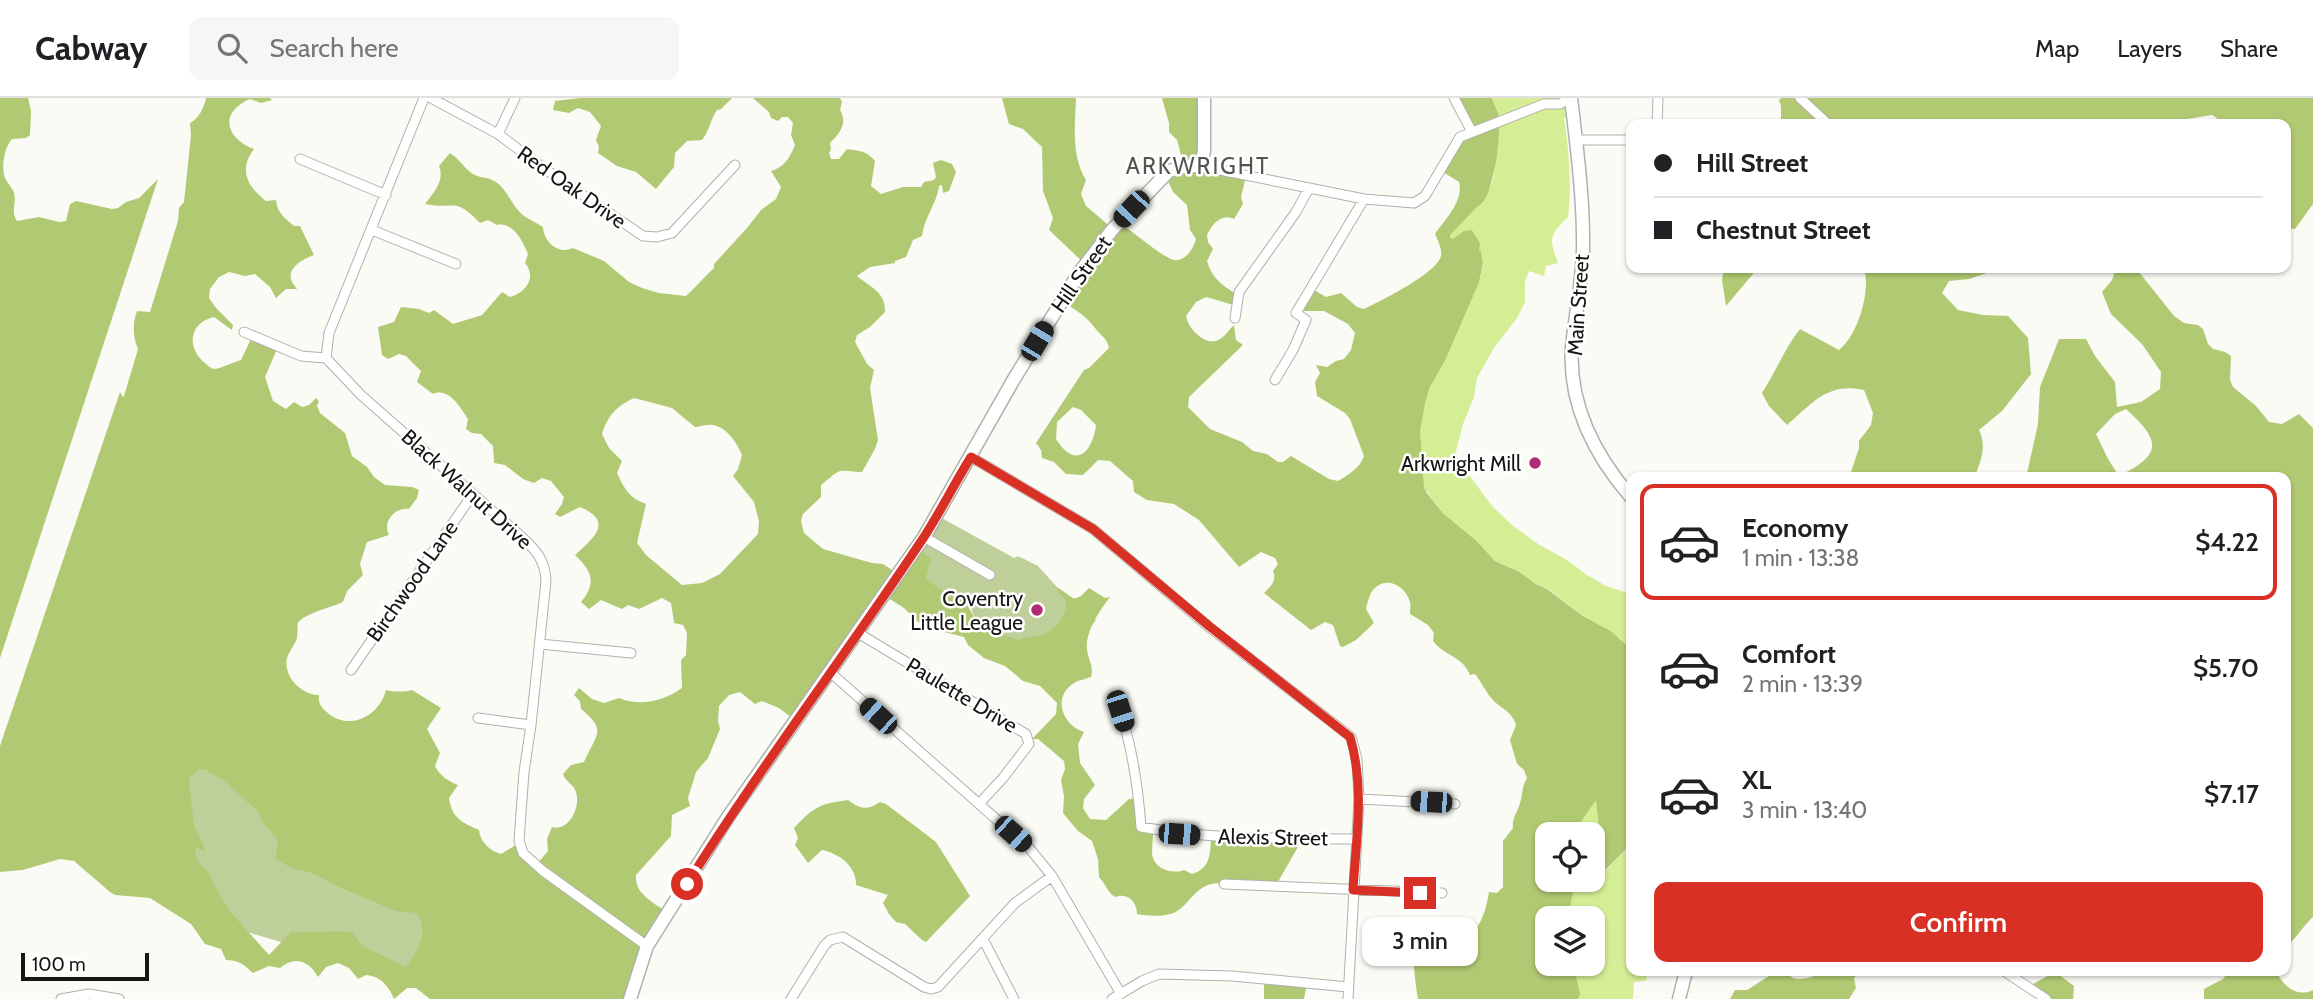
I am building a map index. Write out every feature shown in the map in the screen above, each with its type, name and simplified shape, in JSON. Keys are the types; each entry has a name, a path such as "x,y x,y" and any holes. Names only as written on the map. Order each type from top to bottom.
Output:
{"street":[{"path":"244,332 301,356 326,358 329,333 424,98"},
{"name":"Red Oak Drive","path":"431,98 498,134 643,236 657,237 672,233 735,165"},
{"path":"498,134 516,98"},
{"path":"1200,166 1204,151 1204,98"},
{"path":"1454,98 1472,132 1544,104 1560,104 1571,98"},
{"name":"Main Street","path":"1571,98 1582,204 1583,254 1572,350 1574,382 1579,409 1591,442 1626,491"},
{"path":"1657,119 1658,98"},
{"path":"1800,98 1823,119"},
{"name":"Hill Street","path":"630,999 647,946 728,817 924,537 1079,273 1112,230 1169,171 1200,166 1364,199 1414,203 1425,196 1460,137 1472,132"},
{"path":"1576,140 1626,140"},
{"path":"300,159 386,195"},
{"path":"1235,318 1239,292 1296,212 1309,188"},
{"path":"1275,380 1293,350 1306,320 1296,313 1364,199"},
{"path":"372,230 456,264"},
{"name":"Black Walnut Drive","path":"326,358 361,395 536,550 542,560 546,581 519,841 523,853 543,871 647,946"},
{"path":"971,457 1093,529 1209,626 1350,737 1357,759 1359,799 1348,999"},
{"name":"Birchwood Lane","path":"351,670 473,494"},
{"path":"924,537 990,575"},
{"name":"Paulette Drive","path":"858,633 1026,734 1029,744 979,804"},
{"path":"540,644 631,653"},
{"path":"831,673 1030,849 1052,876 1116,997 1159,974 1232,976 1348,987"},
{"name":"Alexis Street","path":"1120,711 1130,743 1138,785 1141,827 1179,834 1224,837 1356,839"},
{"path":"478,718 531,725"},
{"path":"1359,799 1455,804"},
{"path":"791,999 824,946 836,937 843,936 916,983 931,989 938,987 1015,903 1052,876"},
{"path":"1224,884 1442,893"},
{"path":"984,939 1014,999"},
{"path":"1679,999 1685,976"},
{"path":"2012,976 2046,999"},
{"path":"61,999 89,994 119,999"}],"shaded area":[{"path":"0,98 28,98 31,111 30,135 12,139 4,158 4,174 14,193 14,214 17,221 39,217 66,221 70,204 76,201 118,208 139,198 158,179 0,658"},
{"path":"206,98 270,98 272,100 261,103 250,99 240,104 233,111 230,125 237,138 254,149 246,171 250,184 266,201 276,200 282,215 294,226 300,226 314,255 298,263 292,270 291,279 297,289 286,289 276,298 270,287 255,274 245,276 229,272 219,277 210,289 209,298 233,325 232,330 214,317 206,320 195,330 195,350 209,367 214,369 241,360 251,339 277,349 265,377 273,401 286,409 294,402 302,407 309,405 316,398 319,401 317,406 320,413 345,433 352,456 367,467 374,477 385,485 419,490 409,509 399,510 391,516 387,525 389,535 367,542 360,564 363,575 347,591 343,602 298,622 297,638 287,658 288,672 300,688 319,695 322,708 329,714 346,721 364,718 371,713 378,707 386,690 412,690 441,708 427,729 440,753 435,766 445,778 458,785 449,798 455,815 462,822 479,830 481,838 493,851 501,854 519,843 537,864 548,851 547,839 552,827 564,826 572,817 577,804 576,792 563,774 571,765 584,762 597,733 595,723 581,709 580,701 574,695 579,688 592,699 604,703 619,698 643,702 675,693 682,688 681,660 686,655 687,633 683,625 674,623 671,603 662,598 639,609 628,605 622,609 601,600 589,609 581,602 591,583 589,572 575,555 594,536 599,524 597,518 580,507 560,517 555,514 564,497 551,481 542,478 534,483 523,479 505,465 494,463 493,446 481,434 466,429 468,419 454,399 444,393 433,394 417,382 421,371 406,356 399,354 388,359 382,355 378,327 394,322 401,307 429,313 434,310 453,324 482,315 502,292 510,297 516,295 525,288 530,279 525,263 528,254 513,229 488,220 480,223 459,207 425,204 440,181 439,166 450,153 473,174 496,182 519,212 543,227 546,238 553,246 562,250 573,248 604,261 629,282 642,288 686,296 714,268 714,264 761,210 776,199 781,187 771,171 783,164 795,145 791,135 793,123 788,117 782,117 778,121 771,118 769,112 753,98 840,98 843,124 830,143 831,159 839,159 847,149 869,155 875,161 871,186 881,194 903,187 921,187 924,182 934,180 936,177 933,163 941,160 952,164 956,172 949,191 943,193 942,185 939,186 922,236 913,240 906,257 895,263 870,267 857,276 880,295 885,305 885,312 857,335 855,342 867,364 874,370 870,388 878,440 862,472 840,471 821,485 821,497 803,514 801,521 804,533 823,549 883,564 898,574 918,548 931,559 926,577 939,588 969,602 969,608 980,628 1018,640 1046,633 1061,620 1066,608 1057,587 1074,599 1089,588 1105,598 1110,597 1088,636 1091,677 1076,682 1067,689 1062,703 1065,717 1084,732 1078,744 1080,763 1095,785 1084,799 1083,808 1090,819 1106,820 1129,799 1137,798 1137,831 1153,834 1153,858 1158,866 1170,871 1184,870 1192,874 1203,868 1208,860 1211,837 1302,840 1278,886 1242,883 1208,885 1176,912 1159,916 1137,914 1131,899 1124,896 1115,897 1108,890 1099,877 1098,859 1092,841 1078,831 1063,813 1061,780 1065,769 1064,761 1038,739 1032,739 1056,714 1057,703 1040,686 1023,681 1005,666 984,658 968,645 964,637 918,622 904,608 885,596 795,720 779,708 762,701 755,704 740,692 729,695 719,706 720,729 708,758 696,772 688,798 690,806 672,815 671,836 636,875 638,888 642,893 668,913 631,999 430,999 416,988 407,988 394,999 380,980 366,975 358,979 349,968 338,963 326,967 318,977 306,964 296,961 280,968 269,966 253,973 241,964 226,960 221,949 205,944 191,924 150,898 115,895 74,861 60,859 23,870 0,872 0,746 120,392 124,396 138,349 134,330 135,316 137,311 150,312 178,221 179,208 184,202 190,123 198,116","holes":["634,398 672,408 695,427 719,427 733,439 742,455 733,476 754,502 759,521 758,534 720,574 702,583 682,585 646,555 637,543 646,504 631,496 625,488 617,473 622,461 609,448 602,434 614,412","199,769 225,781 257,811 276,837 278,845 275,859 396,911 417,913 421,920 422,934 418,948 406,967 362,946 352,932 291,932 269,955 228,909 209,874 197,859 196,848 206,851 194,826 189,781"]},
{"path":"580,98 732,98 717,110 702,140 687,141 675,153 674,167 656,189 636,172 617,166 598,153 596,140 601,126 590,112 578,108 569,113 553,110 555,101"},
{"path":"1002,98 1076,98 1075,140 1078,161 1086,180 1081,194 1086,206 1112,228 1119,222 1162,254 1174,260 1182,259 1196,239 1190,230 1187,205 1173,192 1166,177 1184,166 1177,140 1169,132 1162,98 1205,98 1202,163 1246,176 1241,197 1243,204 1234,219 1225,218 1218,221 1207,235 1213,249 1207,261 1209,267 1218,280 1237,294 1237,306 1206,297 1196,302 1186,316 1197,334 1211,341 1221,338 1234,325 1236,340 1243,345 1189,397 1188,407 1210,429 1242,442 1253,451 1267,454 1278,462 1291,456 1329,479 1338,481 1357,468 1364,456 1350,419 1317,396 1315,382 1320,373 1316,365 1327,367 1344,359 1351,350 1355,333 1348,324 1324,311 1301,311 1309,287 1326,297 1341,293 1357,307 1364,309 1407,286 1437,263 1441,253 1435,234 1453,209 1460,189 1459,182 1443,172 1450,153 1471,133 1455,98 1492,98 1501,119 1499,152 1487,198 1470,226 1480,243 1483,263 1479,283 1446,359 1429,389 1426,492 1443,513 1477,541 1495,561 1520,572 1547,589 1583,616 1611,631 1626,644 1626,849 1605,871 1605,822 1535,822 1535,892 1584,892 1578,906 1535,906 1535,976 1585,976 1579,999 1418,999 1414,966 1415,940 1418,935 1434,928 1457,938 1466,936 1479,924 1489,892 1497,893 1503,887 1503,841 1513,828 1527,778 1524,770 1517,764 1510,740 1516,725 1512,716 1492,699 1475,674 1470,675 1463,664 1433,641 1434,633 1428,625 1410,614 1410,602 1403,590 1387,583 1376,587 1370,595 1366,609 1374,623 1356,640 1340,646 1333,625 1325,622 1311,630 1264,593 1274,581 1273,571 1278,564 1275,558 1261,552 1239,567 1199,520 1174,504 1147,500 1134,492 1133,481 1110,461 1098,460 1083,475 1066,474 1054,462 1042,458 1036,443 1084,370 1109,348 1105,339 1088,320 1063,302 1085,264 1049,230 1053,218 1043,191 1042,147 1023,129 1009,124","holes":["1073,407 1081,410 1096,425 1090,446 1083,454 1073,455 1056,439 1057,422"]},
{"path":"1492,98 1571,98 1573,115 1564,118 1569,168 1568,217 1554,233 1552,243 1558,263 1546,266 1544,276 1529,271 1525,282 1525,302 1477,378 1474,397 1456,451 1458,460 1492,506 1512,525 1587,575 1606,586 1626,592 1626,644 1611,631 1583,616 1548,589 1495,561 1477,541 1443,513 1424,488 1420,431 1425,403 1479,283 1483,264 1479,251 1480,243 1472,230 1464,231 1453,239 1450,235 1483,202 1488,193 1497,153 1498,114"},
{"path":"2313,98 2313,204 2295,229 2291,229 2291,119 2218,119 2212,115 2187,119 1781,119 1779,100"},
{"path":"1723,273 1754,273 1726,306"},
{"path":"1865,273 1987,273 1969,279 1949,281 1942,293 1958,310 2008,316 2028,338 2031,374 2002,411 1979,430 1983,448 1976,472 1851,472 1859,441 1871,425 1873,413 1864,390 1851,388 1830,392 1787,425 1769,406 1762,393 1800,329 1839,350 1846,343 1861,312"},
{"path":"2114,273 2140,273 2174,316 2184,323 2198,325 2203,329 2208,344 2213,349 2231,356 2230,380 2233,387 2256,406 2269,422 2282,424 2299,414 2313,428 2313,917 2291,942 2291,472 2126,472 2144,461 2152,446 2146,429 2126,409 2115,414 2096,434 2116,472 2027,472 2038,424 2040,387 2059,339 2086,339 2115,382 2117,407 2141,402 2160,389 2161,372 2142,344 2111,314 2102,292"},
{"path":"938,516 1014,558 1018,556 1038,566 1057,587 1058,592 1078,600 1096,620 1059,670 981,629 976,623 969,602 939,588 926,577 918,548"},
{"path":"185,724 478,927 423,974 323,937 281,942 230,927 184,900"},
{"path":"848,800 864,808 880,802 886,804 936,842 970,896 926,942 905,924 896,922 889,914 883,903 888,895 856,885 850,866 840,857 822,850 808,863 795,845 798,838 794,828 807,815 823,805"},
{"path":"1596,800 1598,822 1581,822"},
{"path":"1626,849 1626,976 1647,978 1645,981 1634,982 1633,999 1578,999 1580,994 1576,976 1605,976 1605,906 1570,906 1573,892 1605,892 1605,871"},
{"path":"1769,976 1800,979 1814,976 1856,976 1856,988 1849,999 1730,999 1735,990 1747,990"},
{"path":"2048,976 2060,976 2074,986 2073,999 2047,999 2029,986"},
{"path":"2225,976 2279,976 2291,989 2301,993 2313,990 2313,999 2204,999 2204,989"},
{"path":"1264,980 1307,983 1304,999 1264,999"}],"place":[{"name":"Arkwright Mill","path":"1535,463"},
{"name":"Coventry Little League","path":"1037,610"}],"district":[{"name":"ARKWRIGHT","path":"1198,166"}],"route":[{"path":"687,884 728,817 924,537 971,457 1093,529 1209,626 1350,737 1357,759 1359,799 1353,890 1420,893"}]}
